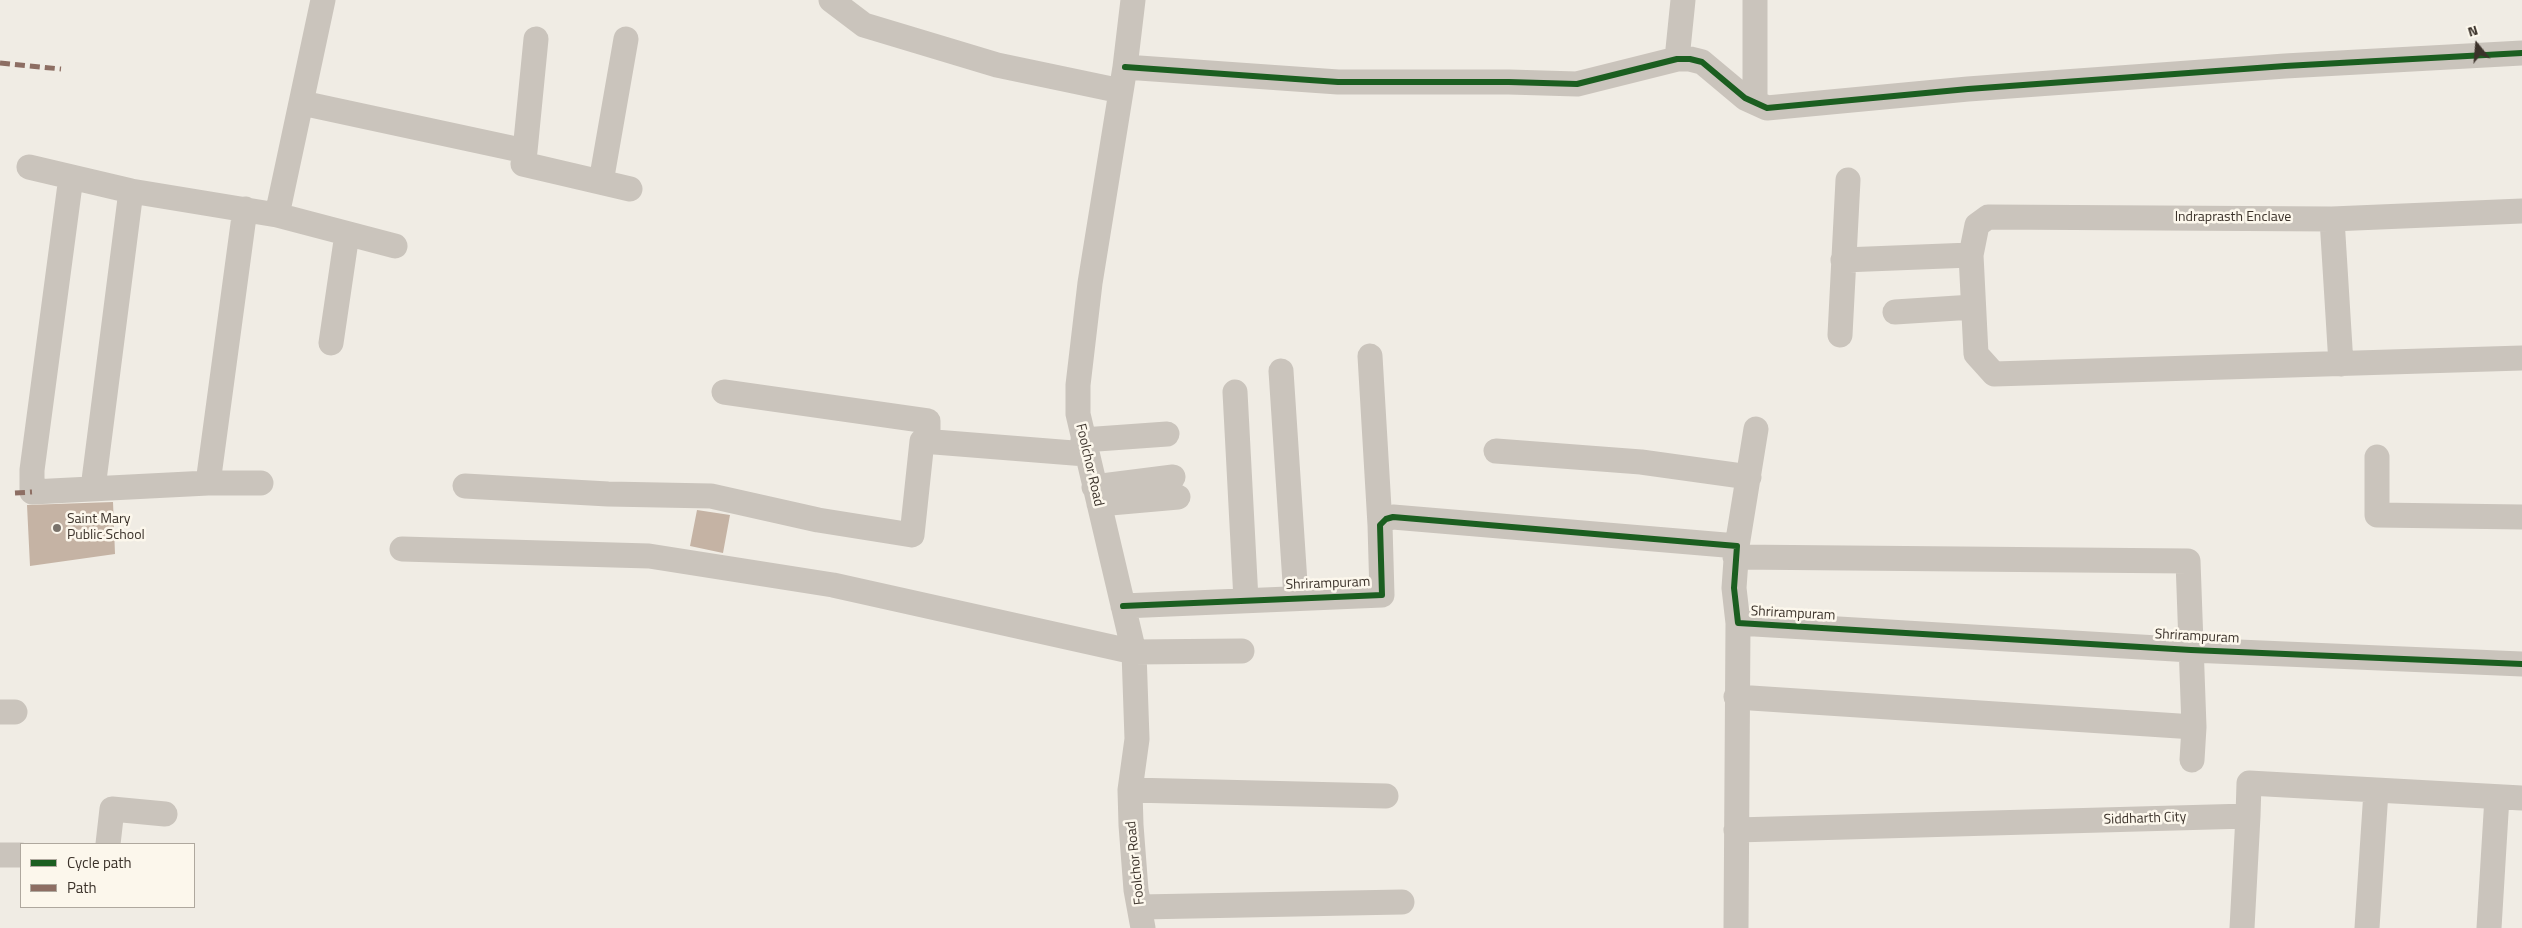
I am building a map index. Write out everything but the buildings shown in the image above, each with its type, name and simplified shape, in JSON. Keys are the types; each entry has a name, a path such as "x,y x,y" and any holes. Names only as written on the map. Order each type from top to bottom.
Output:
{"street":[{"path":"277,215 323,0"},
{"path":"830,0 864,25 997,65 1121,92"},
{"name":"Foolchor Road","path":"1133,0 1125,67 1099,219 1078,385 1078,414 1084,447 1134,652 1137,739 1130,790 1136,880 1141,918"},
{"path":"1677,59 1682,0"},
{"path":"1755,0 1755,102"},
{"path":"536,39 523,164 630,189"},
{"path":"601,182 626,39"},
{"path":"1125,67 1338,82 1577,84 1677,59 1702,62 1746,98 1767,108 1968,89 2285,66 2522,53"},
{"path":"302,103 525,151"},
{"path":"30,166 131,191 277,215 395,246"},
{"path":"71,177 32,470 32,492 208,483 261,483"},
{"path":"1840,335 1848,180"},
{"path":"93,488 131,191"},
{"path":"208,483 245,209"},
{"name":"Indraprasth Enclave","path":"2522,211 2332,219 1988,217 1977,224 1971,255 1976,354 1994,374 2522,358"},
{"path":"2332,219 2341,364"},
{"path":"331,343 347,234"},
{"path":"1844,260 1971,255"},
{"path":"1895,312 1973,307"},
{"path":"1370,356 1380,525"},
{"path":"1281,371 1296,598"},
{"path":"724,392 928,421 928,442"},
{"path":"1235,392 1246,600"},
{"name":"Shrirampuram","path":"1756,429 1736,552 1734,588 1738,623 2191,650 2522,664"},
{"path":"465,486 608,494 710,496 818,520 912,535 922,441 1084,447 1167,434"},
{"path":"1496,451 1641,462 1749,476"},
{"path":"2377,457 2378,515 2522,517"},
{"path":"1096,495 1176,487"},
{"path":"1380,525 1386,518 1393,517 1736,552 2188,562 2194,727 2192,760"},
{"name":"Shrirampuram","path":"1123,606 1382,595 1380,525"},
{"path":"402,549 649,556 833,585 1134,652 1242,651"},
{"path":"1736,928 1736,697 1738,623"},
{"path":"1736,697 2194,727"},
{"path":"2242,928 2249,783 2522,798"},
{"path":"1130,790 1386,796"},
{"path":"2367,928 2376,791"},
{"path":"2489,928 2497,797"},
{"path":"108,843 112,809 164,814"},
{"name":"Siddharth City","path":"1736,830 2248,816"},
{"path":"0,856 20,855"},
{"path":"1141,918 1402,902"}],"marked path":[{"path":"0,63 61,69"},
{"path":"15,493 32,492"}],"cycle path":[{"path":"1125,67 1338,82 1577,84 1677,59 1690,59 1702,62 1745,98 1767,108 1968,89 2285,66 2522,53"},
{"path":"1123,606 1382,595 1380,525 1386,519 1393,517 1737,546 1734,588 1738,623 2191,650 2522,664"}],"place":[{"name":"Saint Mary Public School","path":"57,528"}]}
